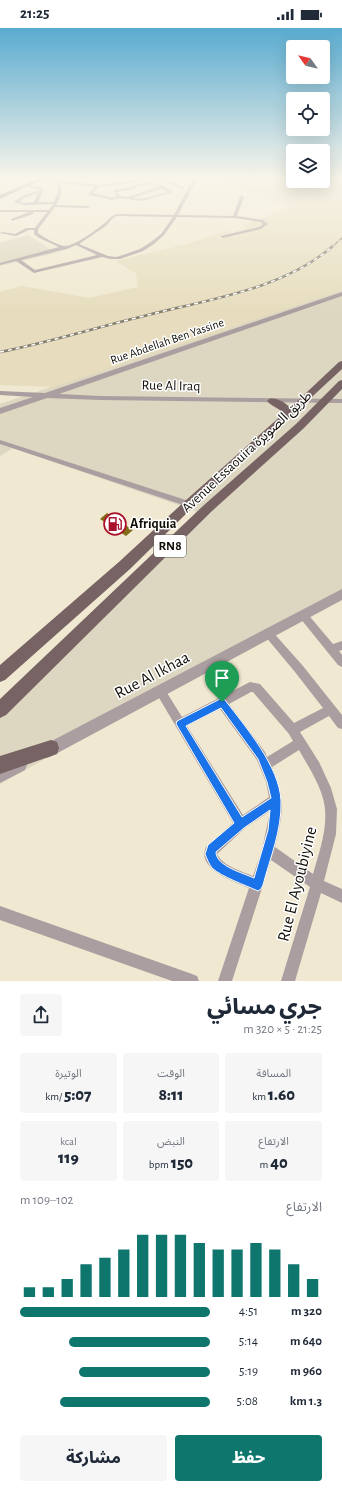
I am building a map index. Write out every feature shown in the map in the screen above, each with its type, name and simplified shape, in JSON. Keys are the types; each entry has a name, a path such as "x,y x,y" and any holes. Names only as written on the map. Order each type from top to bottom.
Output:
{"main road":[{"name":"Avenue Essaouira طريق الصويرة","path":"0,675 125,565 189,504 342,364"},
{"name":"Avenue Essaouira طريق الصويرة","path":"0,710 208,508 335,396 342,383"},
{"path":"272,400 283,406 289,414"},
{"path":"0,765 23,756 51,748"}],"street":[{"path":"36,229 42,221"},
{"path":"0,264 76,244 108,221"},
{"path":"76,244 112,258 118,258 143,250 161,237 172,221"},
{"path":"224,237 260,228 266,224 263,221"},
{"path":"2,233 16,235 28,229 36,229"},
{"path":"36,229 36,233 38,235 65,248"},
{"path":"18,260 34,272 104,255"},
{"name":"Rue Abdellah Ben Yassine","path":"0,411 342,294"},
{"name":"Rue Al Iraq","path":"0,394 272,400 304,400 335,396"},
{"path":"0,442 189,504"},
{"name":"Rue Al Ikhaa","path":"0,776 342,594"},
{"path":"303,615 342,662"},
{"path":"268,634 299,669 342,724"},
{"path":"332,650 342,645"},
{"name":"Rue El Ayoubiyine","path":"180,724 250,687 256,687 293,730 316,766 325,788 331,809 330,834 317,884 288,981"},
{"path":"160,691 241,824"},
{"path":"222,702 261,756 272,782 276,800 276,816 268,850 258,885 225,981"},
{"path":"293,730 331,708"},
{"path":"265,765 301,742"},
{"path":"258,885 221,868 215,863 210,854 212,848 241,824 276,800"},
{"path":"268,850 317,884 342,896"},
{"path":"0,913 192,981"}],"shaded area":[{"path":"253,221 342,221 342,290 54,387 0,385 0,292 22,286 89,298 138,287 136,273 115,261 187,244 226,231 232,233 247,228 243,225"},
{"path":"28,235 56,253 0,266 0,243"},
{"path":"342,290 342,594 0,784 0,717 204,514 13,448 0,456 0,404"}],"building":[{"name":"Afriquia","path":"107,513 133,530 126,536 100,519"}],"railway":[{"path":"333,246 342,238"},
{"path":"0,352 37,344 246,290 293,272 314,260 334,245"}],"place":[{"name":"Afriquia","path":"115,524"}],"route":[{"path":"222,702 180,724 241,824 276,800 276,816 258,885 221,868 211,858 210,854 212,848 241,824 276,800 272,782 261,756 222,702"}]}
